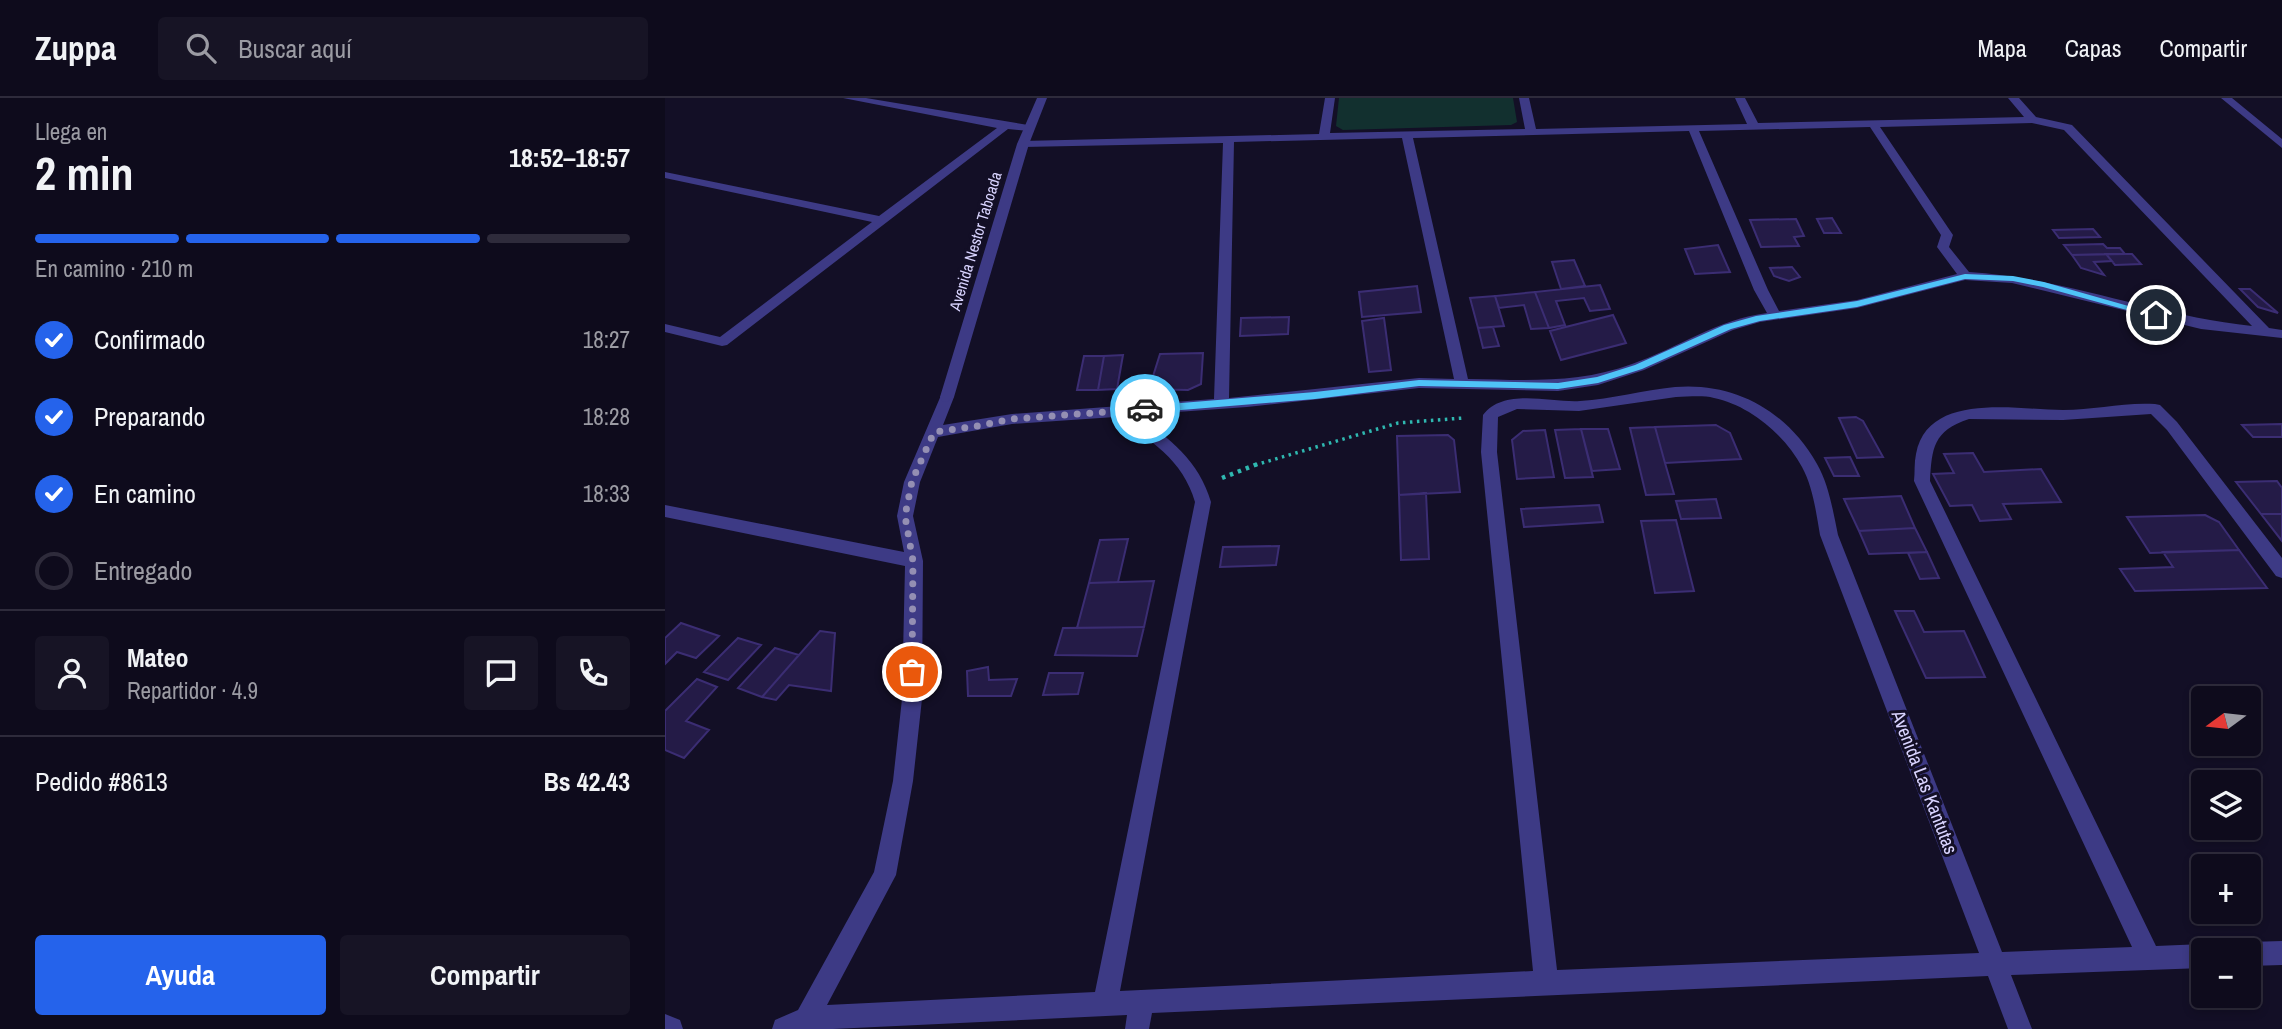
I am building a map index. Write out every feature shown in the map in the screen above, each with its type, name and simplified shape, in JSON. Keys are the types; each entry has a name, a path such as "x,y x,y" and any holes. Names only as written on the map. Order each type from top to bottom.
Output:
{"street":[{"path":"848,98 1006,127 1028,128"},
{"name":"Avenida Nestor Taboada","path":"804,1023 885,875 903,781 912,699 913,561 905,516 912,481 947,397 1028,128 1042,98"},
{"path":"1324,136 1330,98"},
{"path":"1524,98 1531,132"},
{"path":"1740,98 1755,127"},
{"path":"2013,98 2032,120"},
{"path":"2226,98 2282,145"},
{"path":"1023,144 2032,120 2068,127 2266,333"},
{"path":"1873,124 1947,235 1943,247 1965,276"},
{"path":"665,328 723,342 1006,127"},
{"path":"1693,129 1761,290 1775,316"},
{"path":"1407,135 1462,383"},
{"path":"1221,404 1229,138"},
{"path":"665,175 884,220"},
{"path":"934,432 1012,419 1221,404 1419,383 1558,386 1598,380 1639,367 1728,327 1775,316 1857,304 1965,276 2013,279 2201,325 2282,334"},
{"name":"Avenida Las Kantutas","path":"1489,430 1491,415 1506,406 1517,404 1580,407 1676,392 1711,392 1739,399 1769,419 1792,440 1810,466 1823,502 1829,535 2020,1029"},
{"path":"2150,959 1922,481 1921,458 1927,440 1940,424 1964,414 2004,412 2061,415 2126,408 2155,409 2172,426 2282,571"},
{"path":"1105,1004 1203,502 1200,485 1190,468 1170,448 1119,412"},
{"path":"1489,430 1546,982"},
{"path":"665,511 913,561"},
{"path":"2261,954 2282,953"},
{"path":"784,1029 804,1023 1142,1001 1546,982 2191,957"},
{"path":"1137,1029 1142,1001"},
{"path":"665,1026 671,1029"}],"path":[{"path":"1200,485 1213,483 1275,457 1394,425 1460,417 1478,422 1489,430"}],"green space":[{"path":"1339,98 1513,98 1517,122 1511,125 1343,130 1336,126"}],"building":[{"path":"1832,218 1841,233 1824,233 1817,219"},
{"path":"1796,219 1804,236 1794,237 1799,246 1761,247 1750,220"},
{"path":"2093,229 2100,237 2059,238 2053,230"},
{"path":"2103,244 2107,248 2120,248 2125,254 2072,255 2064,245"},
{"path":"1718,245 1730,272 1695,274 1685,249"},
{"path":"2106,254 2132,254 2141,264 2115,265"},
{"path":"2106,254 2112,261 2094,262 2104,275 2081,268 2072,255"},
{"path":"1574,260 1585,286 1561,289 1552,262"},
{"path":"1792,267 1800,277 1789,281 1774,276 1770,268"},
{"path":"1600,285 1610,309 1590,311 1584,298 1556,301 1565,325 1549,328 1535,292"},
{"path":"1417,286 1421,312 1362,317 1359,292"},
{"path":"2240,289 2250,289 2278,313 2258,307"},
{"path":"1535,292 1549,328 1531,329 1524,305 1499,308 1495,296"},
{"path":"1495,296 1504,326 1478,328 1470,298"},
{"path":"1613,315 1626,343 1561,360 1550,331"},
{"path":"1289,317 1288,334 1240,336 1241,318"},
{"path":"1384,318 1391,370 1369,372 1362,321"},
{"path":"1493,327 1499,346 1483,348 1478,328"},
{"path":"1203,353 1201,384 1188,390 1149,389 1160,354"},
{"path":"1123,355 1117,389 1098,390 1104,356"},
{"path":"1084,356 1104,356 1098,390 1077,390"},
{"path":"1856,417 1863,421 1883,457 1857,458 1839,418"},
{"path":"2282,424 2282,437 2253,437 2242,425"},
{"path":"1716,425 1730,433 1741,459 1665,463 1655,427"},
{"path":"1655,427 1674,494 1646,495 1630,428"},
{"path":"1581,429 1593,477 1565,478 1555,430"},
{"path":"1581,429 1608,429 1620,469 1592,471"},
{"path":"1545,430 1554,477 1517,479 1512,440 1523,431"},
{"path":"1448,435 1454,440 1460,492 1399,495 1397,436"},
{"path":"1973,453 1984,472 2041,469 2061,502 2003,504 2011,519 1980,521 1972,505 1950,506 1933,474 1954,473 1944,454"},
{"path":"1850,457 1859,476 1834,476 1825,458"},
{"path":"2277,481 2282,488 2282,514 2261,514 2236,482"},
{"path":"1426,493 1429,559 1401,560 1399,495"},
{"path":"1901,496 1915,528 1859,531 1844,499"},
{"path":"1716,499 1721,518 1681,519 1676,501"},
{"path":"1599,505 1603,522 1524,527 1521,509"},
{"path":"2261,514 2282,514 2282,541"},
{"path":"2205,515 2219,522 2239,550 2150,553 2127,517"},
{"path":"1676,520 1694,591 1655,593 1641,521"},
{"path":"1915,528 1927,552 1869,554 1859,531"},
{"path":"1128,539 1118,582 1089,583 1100,540"},
{"path":"1279,546 1276,565 1220,567 1223,547"},
{"path":"2239,550 2267,588 2135,591 2120,569 2173,567 2163,552"},
{"path":"1927,552 1939,578 1920,579 1908,553"},
{"path":"1154,581 1144,627 1077,628 1089,583"},
{"path":"1895,611 1914,611 1924,632 1964,631 1985,677 1926,678"},
{"path":"681,623 719,636 696,658 677,652 665,664 665,638"},
{"path":"1144,627 1137,656 1055,655 1063,628"},
{"path":"820,631 835,633 831,691 789,685 776,700 762,697"},
{"path":"738,638 761,645 728,680 704,672"},
{"path":"775,648 799,655 762,697 738,688"},
{"path":"988,667 989,680 1017,679 1011,696 968,696 967,671"},
{"path":"1049,673 1083,673 1078,694 1043,695"},
{"path":"697,679 717,687 686,721 709,730 684,758 665,750 665,711"}],"way so far":[{"path":"912,672 913,561 905,516 912,481 934,432 1012,419 1145,409"}],"route":[{"path":"1145,409 1315,396 1419,383 1558,386 1598,380 1639,367 1728,327 1759,318 1857,304 1965,276 2013,279 2044,285 2156,315"}]}
